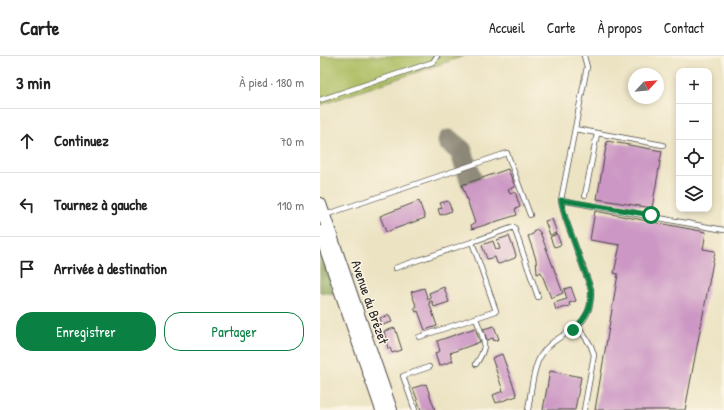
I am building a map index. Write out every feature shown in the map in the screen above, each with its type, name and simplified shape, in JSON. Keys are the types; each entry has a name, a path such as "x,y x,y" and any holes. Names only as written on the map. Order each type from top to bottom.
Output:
{"main road":[{"name":"Avenue du Brézet","path":"321,212 391,410"},
{"name":"Avenue du Brézet","path":"320,232 382,410"}],"lane":[{"path":"320,100 433,62 437,56"},
{"path":"528,410 539,358 551,345 578,326 589,312 591,289 565,217 561,200 587,67 584,56"},
{"path":"575,129 663,145"},
{"path":"585,195 597,134"},
{"path":"321,212 507,153 530,215"},
{"path":"561,200 724,230"},
{"path":"395,268 514,227 538,297"},
{"path":"419,337 496,311 472,242"},
{"path":"476,318 485,345 485,351 476,364"},
{"path":"578,326 591,346 594,355 584,410"},
{"path":"415,410 403,376 429,367"}],"green space":[{"path":"320,56 464,56 320,105"},
{"path":"320,251 334,294 320,292"}],"building":[{"path":"607,141 662,151 652,208 597,199"},
{"path":"508,169 515,187 508,189 510,194 515,192 520,207 515,209 517,215 472,229 471,225 475,223 462,185"},
{"path":"419,201 425,218 386,232 380,216"},
{"path":"448,201 452,211 440,215 438,209 442,208 440,203"},
{"path":"595,211 706,232 703,249 715,251 685,410 595,410 618,274 614,273 620,245 590,240"},
{"path":"552,219 557,233 550,235 545,221"},
{"path":"536,229 540,232 563,293 551,298 541,272 537,274 536,259 528,236 533,234"},
{"path":"557,234 561,245 554,247 550,237"},
{"path":"509,236 516,255 515,258 499,264 497,263 495,257 487,259 482,245 493,241 496,250 500,249 497,240"},
{"path":"444,287 449,302 434,307 432,301 429,302 437,326 425,330 418,311 416,312 414,308 417,308 411,292 424,288 428,300 431,299 429,293"},
{"path":"571,287 576,301 569,303 570,306 556,310 554,303 567,299 564,289"},
{"path":"389,315 392,322 382,325 380,318"},
{"path":"494,326 499,339 494,341 493,338 487,340 483,329"},
{"path":"395,328 402,350 392,353 390,348 388,349 384,331"},
{"path":"475,328 480,342 450,353 453,361 439,366 435,353 440,351 437,341"},
{"path":"502,354 517,396 496,403 493,395 503,391 492,358"},
{"path":"550,371 581,377 575,410 543,410"},
{"path":"426,384 435,410 421,410 413,388"}],"taxiway":[{"path":"449,141 461,151 472,182"}],"route":[{"path":"573,330 583,321 589,312 591,289 565,217 561,200 651,215"}]}
